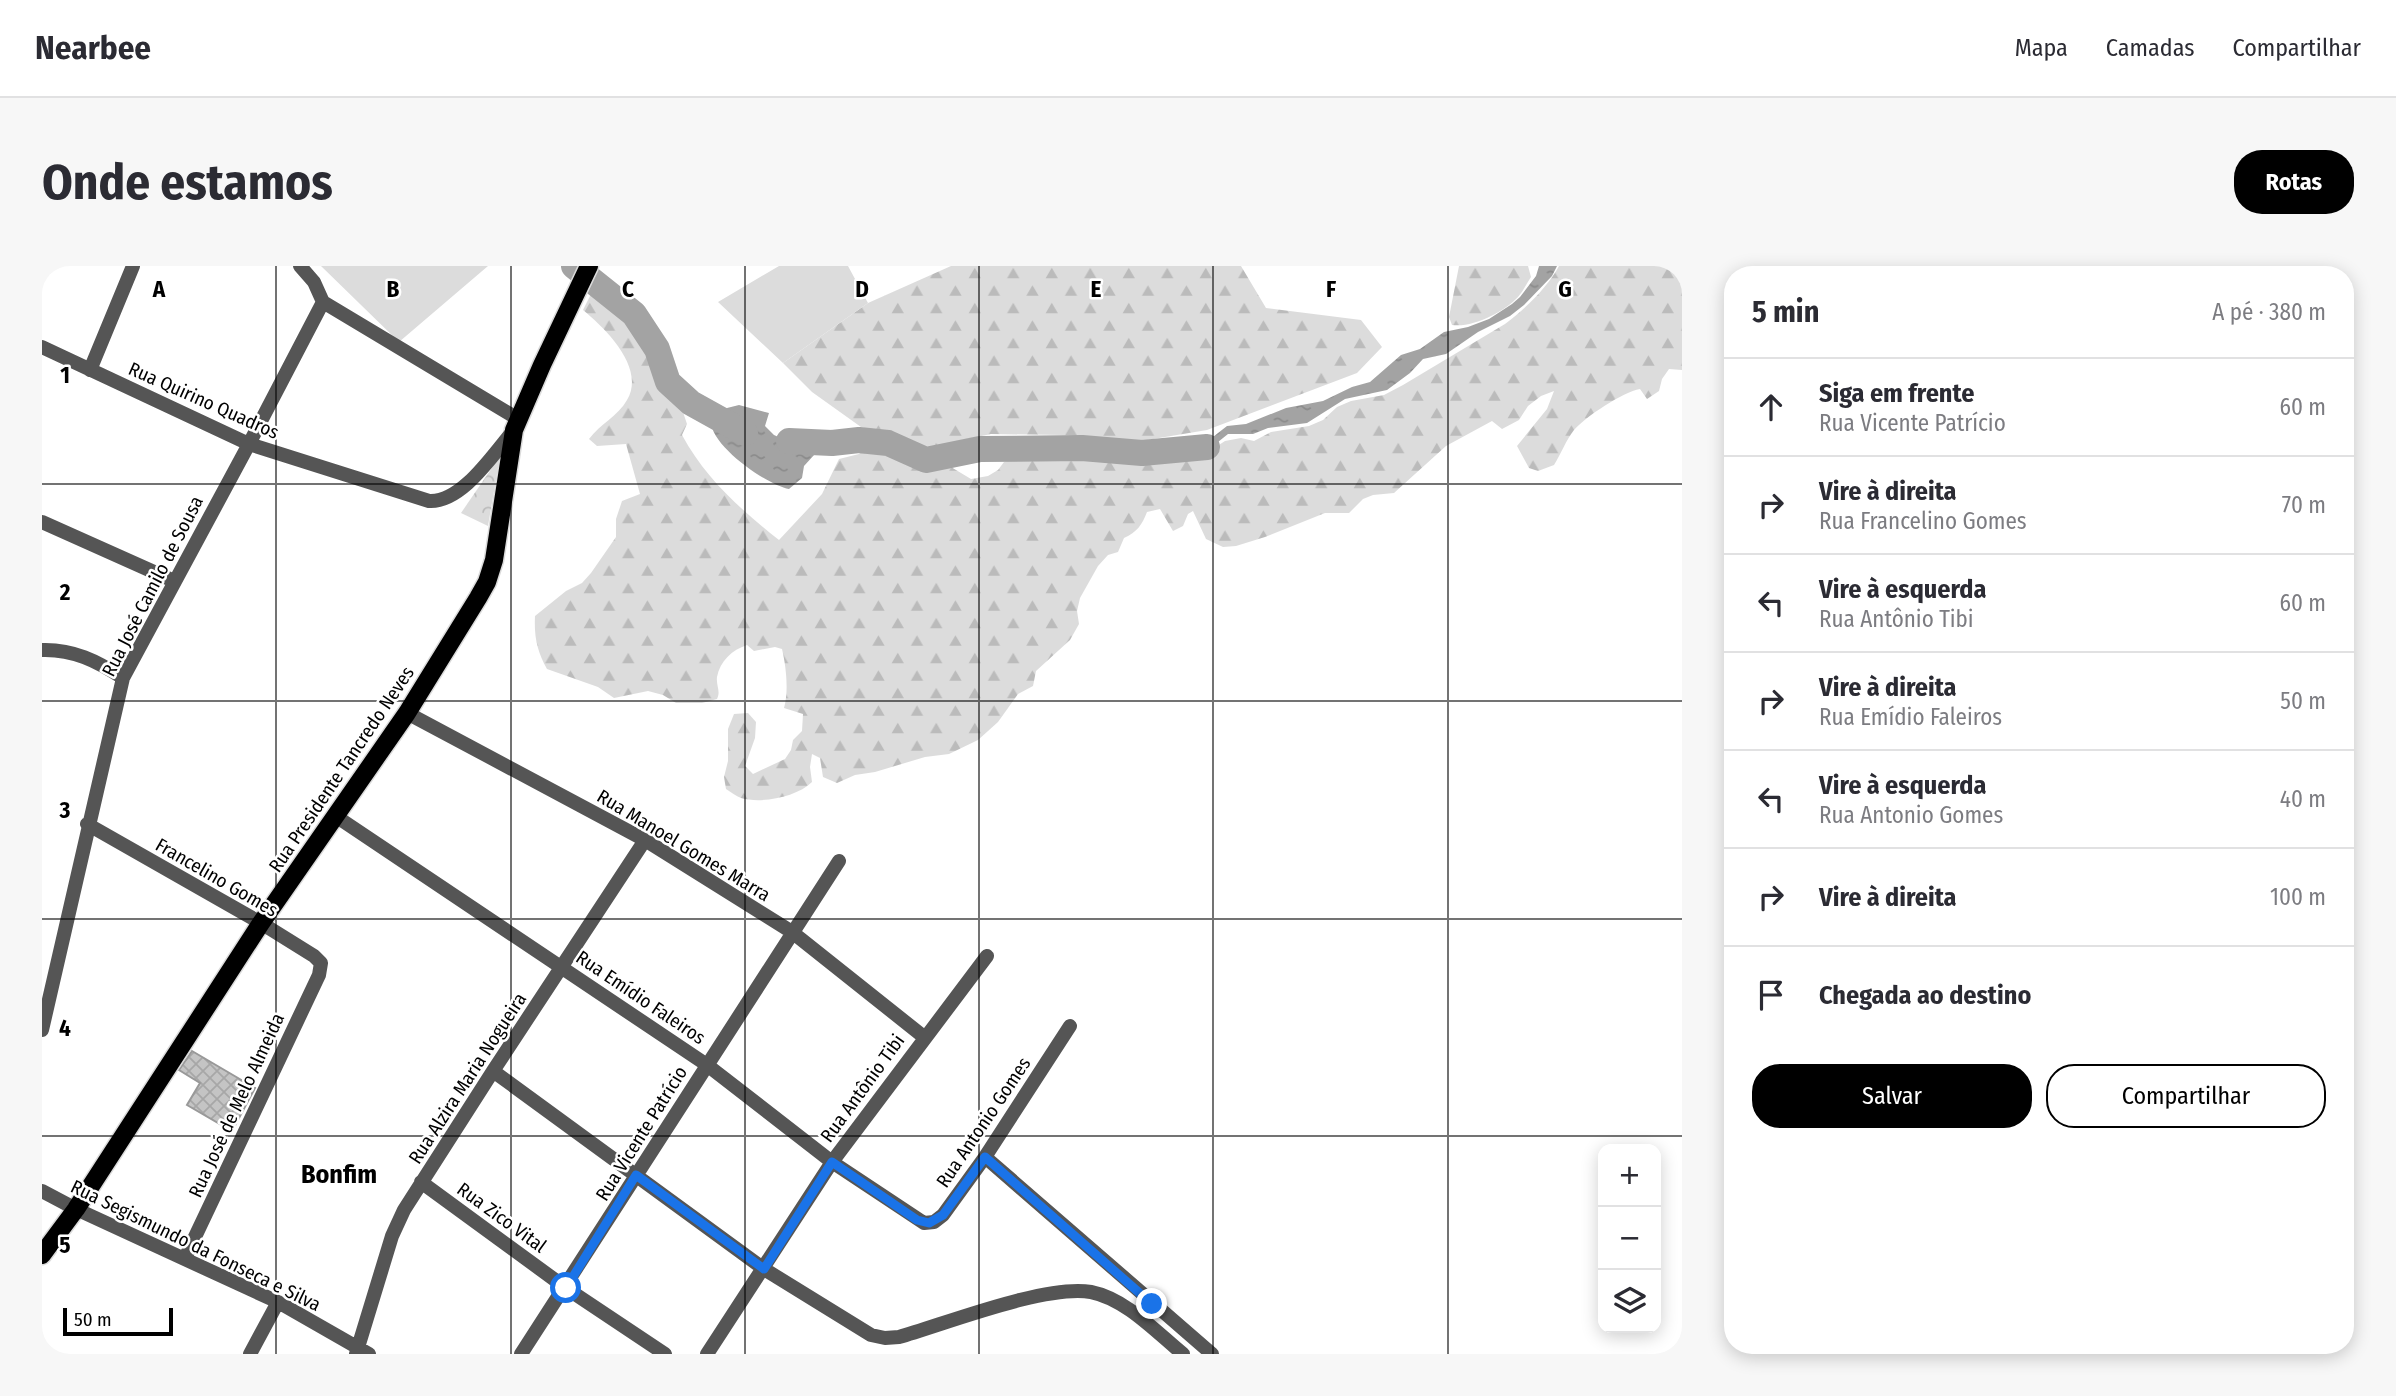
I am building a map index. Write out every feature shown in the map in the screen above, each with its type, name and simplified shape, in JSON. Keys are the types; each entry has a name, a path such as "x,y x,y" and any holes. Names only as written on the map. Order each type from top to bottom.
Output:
{"main road":[{"name":"Rua Presidente Tancredo Neves","path":"42,1255 76,1209 261,923 407,713 478,598 491,572 516,425 589,266"}],"street":[{"path":"90,370 134,266"},
{"path":"300,266 314,282 323,302 516,425"},
{"name":"Rua José Camilo de Sousa","path":"42,1030 122,678 323,302"},
{"name":"Rua Quirino Quadros","path":"45,349 249,444 429,502 440,502 462,489 516,425"},
{"path":"42,522 174,581"},
{"path":"42,650 69,652 92,658 122,678"},
{"name":"Rua Manoel Gomes Marra","path":"407,713 645,840 792,932 924,1037"},
{"name":"Rua Emídio Faleiros","path":"337,817 707,1065 832,1162 917,1220"},
{"name":"Francelino Gomes","path":"88,824 261,923 319,959 321,968"},
{"name":"Rua Alzira Maria Nogueira","path":"361,1352 392,1236 421,1182 645,840"},
{"name":"Rua Vicente Patrício","path":"521,1354 839,861"},
{"name":"Rua Antônio Tibi","path":"707,1354 832,1162 987,956"},
{"name":"Rua José de Melo Almeida","path":"185,1258 321,968"},
{"name":"Rua Antonio Gomes","path":"917,1220 929,1223 938,1219 985,1157 1070,1026"},
{"path":"493,1071 764,1269 871,1335 899,1337 1027,1299 1072,1291 1091,1292 1131,1311 1183,1354"},
{"path":"985,1157 1212,1354"},
{"name":"Rua Zico Vital","path":"421,1182 566,1288 665,1354"},
{"name":"Rua Segismundo da Fonseca e Silva","path":"42,1191 278,1303 361,1352"},
{"path":"250,1354 278,1303"}],"green space":[{"path":"321,266 488,266 399,342"},
{"path":"779,266 848,266 868,303 783,363 718,302"},
{"path":"951,266 1241,266 1266,308 1361,320 1382,347 1357,373 1207,430 1141,441 1063,435 991,434 924,448 861,427 812,392 783,363 868,303"},
{"path":"1459,266 1528,266 1531,277 1518,297 1497,313 1469,324 1452,325 1449,317"},
{"path":"1559,266 1682,266 1682,370 1669,369 1662,379 1659,391 1647,399 1640,389 1595,412 1574,430 1554,465 1538,471 1529,468 1517,446 1547,409 1554,391 1541,396 1528,406 1519,420 1502,429 1492,421 1446,446 1394,493 1363,499 1349,513 1325,513 1265,537 1223,547 1206,539 1193,511 1188,514 1183,526 1173,531 1160,509 1147,512 1138,528 1124,538 1118,552 1108,555 1098,566 1080,598 1077,611 1079,624 1070,640 1036,671 1033,686 1018,694 998,722 978,740 949,754 925,757 855,775 837,783 823,777 820,758 812,754 812,782 797,792 778,798 749,800 726,789 724,777 728,761 728,729 734,714 748,713 756,722 755,738 745,766 753,774 785,759 793,740 802,731 803,714 784,708 786,678 782,649 775,647 754,651 747,645 736,650 724,661 719,671 717,699 702,703 676,703 663,695 648,691 614,698 598,687 547,669 541,656 536,637 535,616 566,591 582,583 591,573 616,537 616,519 622,501 640,494 626,444 597,446 589,439 623,406 632,388 631,375 621,350 583,310 592,292 635,330 652,356 660,379 680,403 687,424 682,435 702,466 737,505 779,540 822,494 839,459 859,454 865,449 889,455 926,471 946,464 971,479 988,476 1004,462 1020,457 1083,457 1144,463 1159,461 1170,455 1208,452 1225,441 1241,438 1254,441 1271,432 1309,426 1351,401 1384,395 1505,324 1535,298"},
{"path":"500,456 488,526 461,513"}],"water":[{"path":"1539,266 1557,266 1552,276 1524,305 1446,354 1423,359 1410,373 1387,390 1345,399 1307,423 1268,428 1253,434 1228,434 1208,450 1170,450 1204,444 1227,426 1246,424 1286,408 1323,401 1352,387 1370,382 1401,355 1420,349 1444,332 1489,319 1512,304 1536,276"},
{"path":"739,405 769,413 765,426 774,435 785,440 805,437 825,443 804,466 802,478 789,489 754,472 719,441 711,420 727,408"}],"building":[{"path":"192,1051 255,1088 232,1131 187,1105 200,1083 179,1070"}],"waterway":[{"path":"574,266 634,314 657,349 668,382 691,403 745,433"},
{"path":"789,441 832,443 859,440 888,443 926,460 980,449 1082,448 1142,453 1207,447"}],"district":[{"name":"Bonfim","path":"339,1174"}],"route":[{"path":"566,1288 636,1175 764,1269 832,1162 917,1220 929,1223 943,1215 985,1157 1152,1304"}]}
